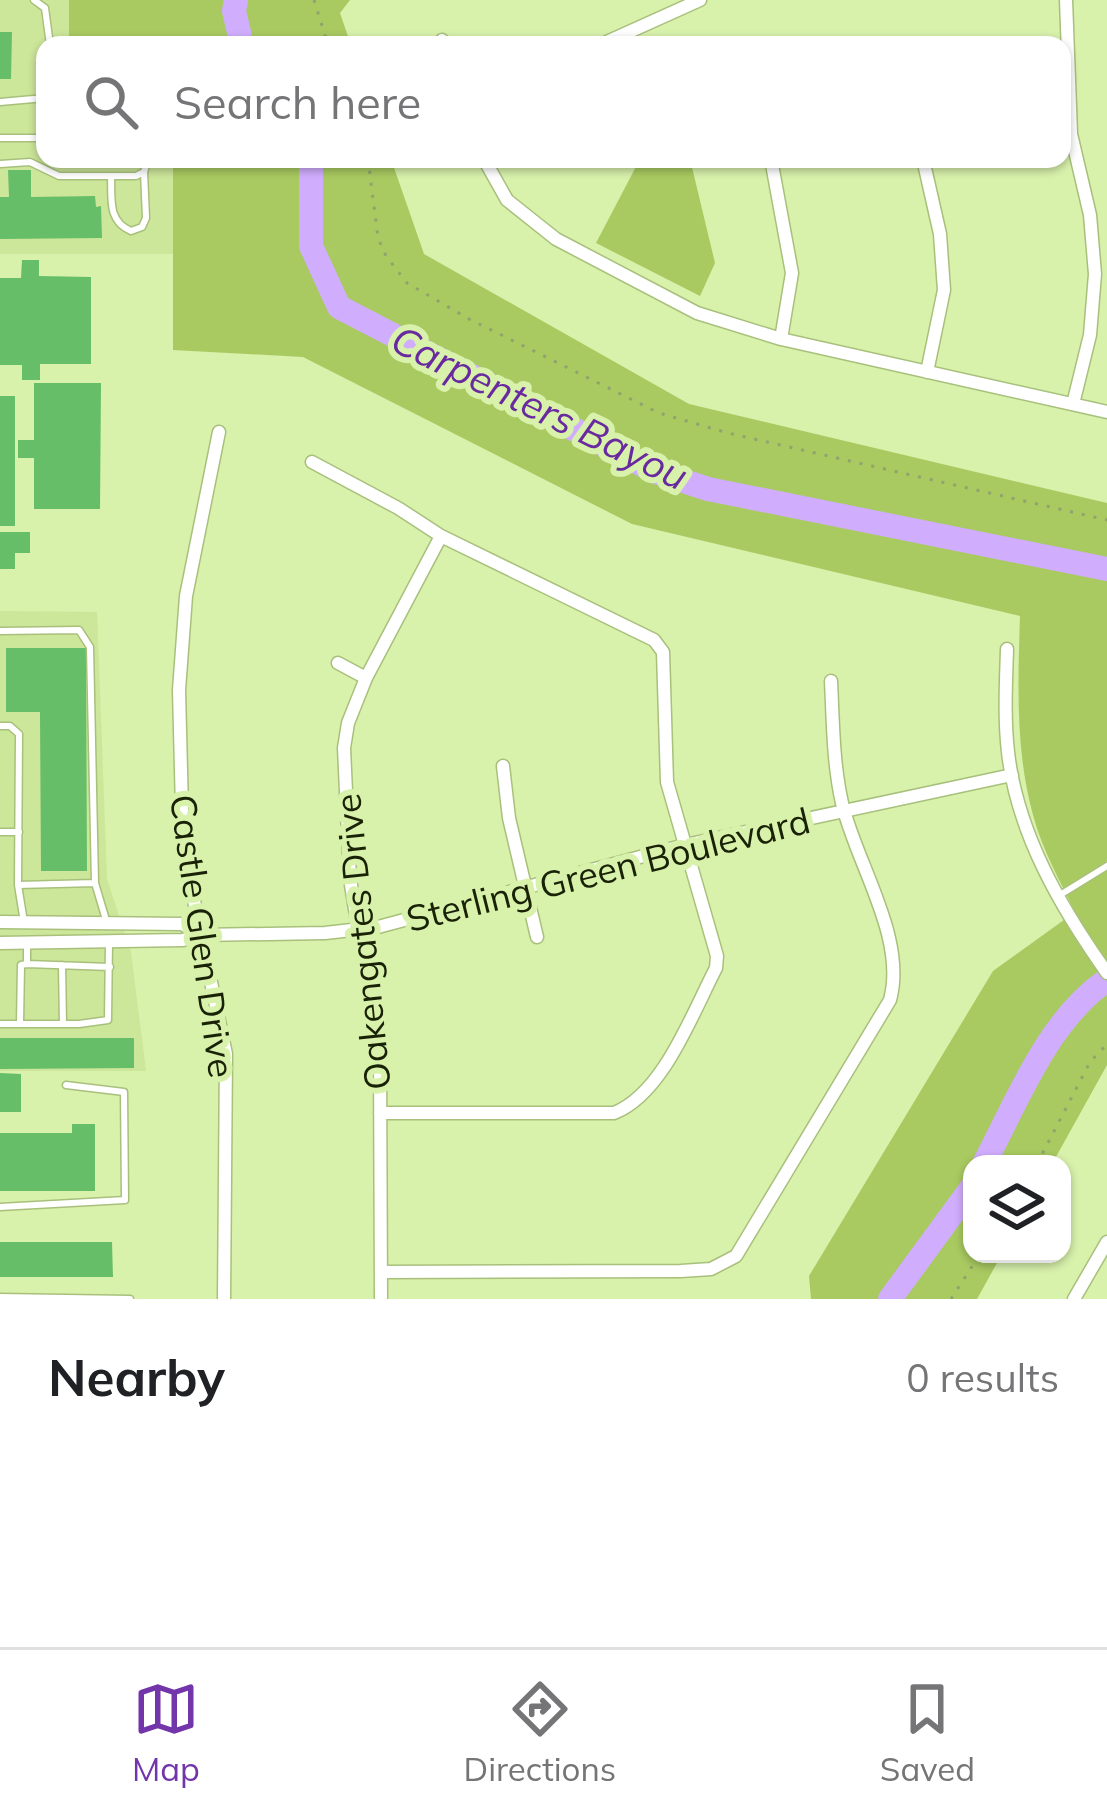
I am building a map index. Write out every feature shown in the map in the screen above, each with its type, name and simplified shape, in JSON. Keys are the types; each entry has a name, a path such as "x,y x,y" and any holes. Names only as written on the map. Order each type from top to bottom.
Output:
{"street":[{"path":"623,36 700,0"},
{"path":"1066,0 1067,36"},
{"path":"1071,134 1090,215 1095,274 1090,335 1073,404"},
{"path":"489,168 506,200 556,239 697,313 781,339 1107,412"},
{"path":"772,168 792,273 781,339"},
{"path":"925,168 940,234 944,290 927,372"},
{"name":"Castle Glen Drive","path":"219,432 186,596 179,690 182,810 200,935 226,1054 224,1299"},
{"path":"312,462 441,536 644,633 663,652 667,782 717,956 716,968 651,1089 634,1105 614,1113 380,1113"},
{"name":"Oakengates Drive","path":"381,1299 380,1059 350,879 343,772 348,723 365,678 441,536"},
{"path":"1007,649 1005,716 1012,775 1027,824 1057,896 1107,974"},
{"path":"338,663 365,678"},
{"path":"381,1272 681,1271 711,1269 736,1256 890,1000 896,979 889,942 843,810 836,776 831,681"},
{"path":"503,766 508,818 537,938"},
{"name":"Sterling Green Boulevard","path":"0,943 183,940 200,935 360,929 525,891 685,845 1012,775"},
{"name":"Sterling Green Boulevard","path":"0,922 182,924 200,935"},
{"path":"107,922 109,941"},
{"path":"1074,1299 1107,1242"}],"lane":[{"path":"34,0 45,8 49,36"},
{"path":"0,102 36,99"},
{"path":"0,138 36,138"},
{"path":"0,164 36,164"},
{"path":"44,168 59,176 144,172"},
{"path":"111,176 113,218 131,231 142,227 146,218 145,168"},
{"path":"0,631 79,630 90,647 95,883 107,922"},
{"path":"0,726 19,734 18,885 24,922"},
{"path":"0,832 19,832"},
{"path":"1057,896 1107,866"},
{"path":"18,885 95,883"},
{"path":"0,1024 108,1020 109,941"},
{"path":"27,942 27,964"},
{"path":"20,1024 21,965 110,967"},
{"path":"62,965 63,1024"},
{"path":"0,1207 125,1200 124,1092 66,1085"},
{"path":"0,1297 130,1299"}],"path":[{"path":"314,0 325,36"},
{"path":"369,168 378,238 407,283 453,311 638,402 728,434 1107,520"},
{"path":"1042,1155 1090,1062 1107,1044"},
{"path":"951,1299 974,1263"}],"shaded area":[{"path":"0,0 69,0 69,36 36,36 36,168 173,168 173,254 0,254"},
{"path":"69,0 350,0 340,13 348,36 69,36"},
{"path":"173,168 394,168 424,254 689,404 1107,503 1107,1065 1057,1155 963,1155 963,1263 997,1263 977,1299 811,1299 809,1276 993,971 1075,912 1041,840 1027,790 1019,716 1020,616 632,524 303,357 173,350"},
{"path":"635,168 692,168 715,263 700,296 596,243"},
{"path":"0,611 97,612 107,879 131,952 146,1071 0,1071"}],"building":[{"path":"0,32 12,32 11,79 0,79"},
{"path":"8,170 31,170 31,197 95,196 96,207 101,206 102,238 0,239 0,197 9,197"},
{"path":"22,260 39,260 39,276 91,277 91,364 40,364 40,380 22,380 22,365 0,365 0,278 21,278"},
{"path":"34,383 101,383 100,509 34,509 34,458 18,458 18,440 34,440"},
{"path":"0,396 15,396 15,526 0,526"},
{"path":"0,532 30,532 30,553 15,553 15,569 0,569"},
{"path":"6,648 86,648 87,871 41,871 40,712 6,712"},
{"path":"0,1038 134,1038 134,1068 0,1069"},
{"path":"0,1073 21,1074 21,1112 0,1112"},
{"path":"72,1124 95,1124 95,1191 0,1191 0,1133 72,1133"},
{"path":"0,1242 112,1242 113,1277 0,1277"}],"waterway":[{"name":"Carpenters Bayou","path":"236,0 240,36"},
{"name":"Carpenters Bayou","path":"311,168 311,246 339,307 656,472 708,489 1107,569"},
{"name":"Carpenters Bayou","path":"989,1155 1050,1040 1107,980"},
{"name":"Carpenters Bayou","path":"890,1299 963,1199"}]}
